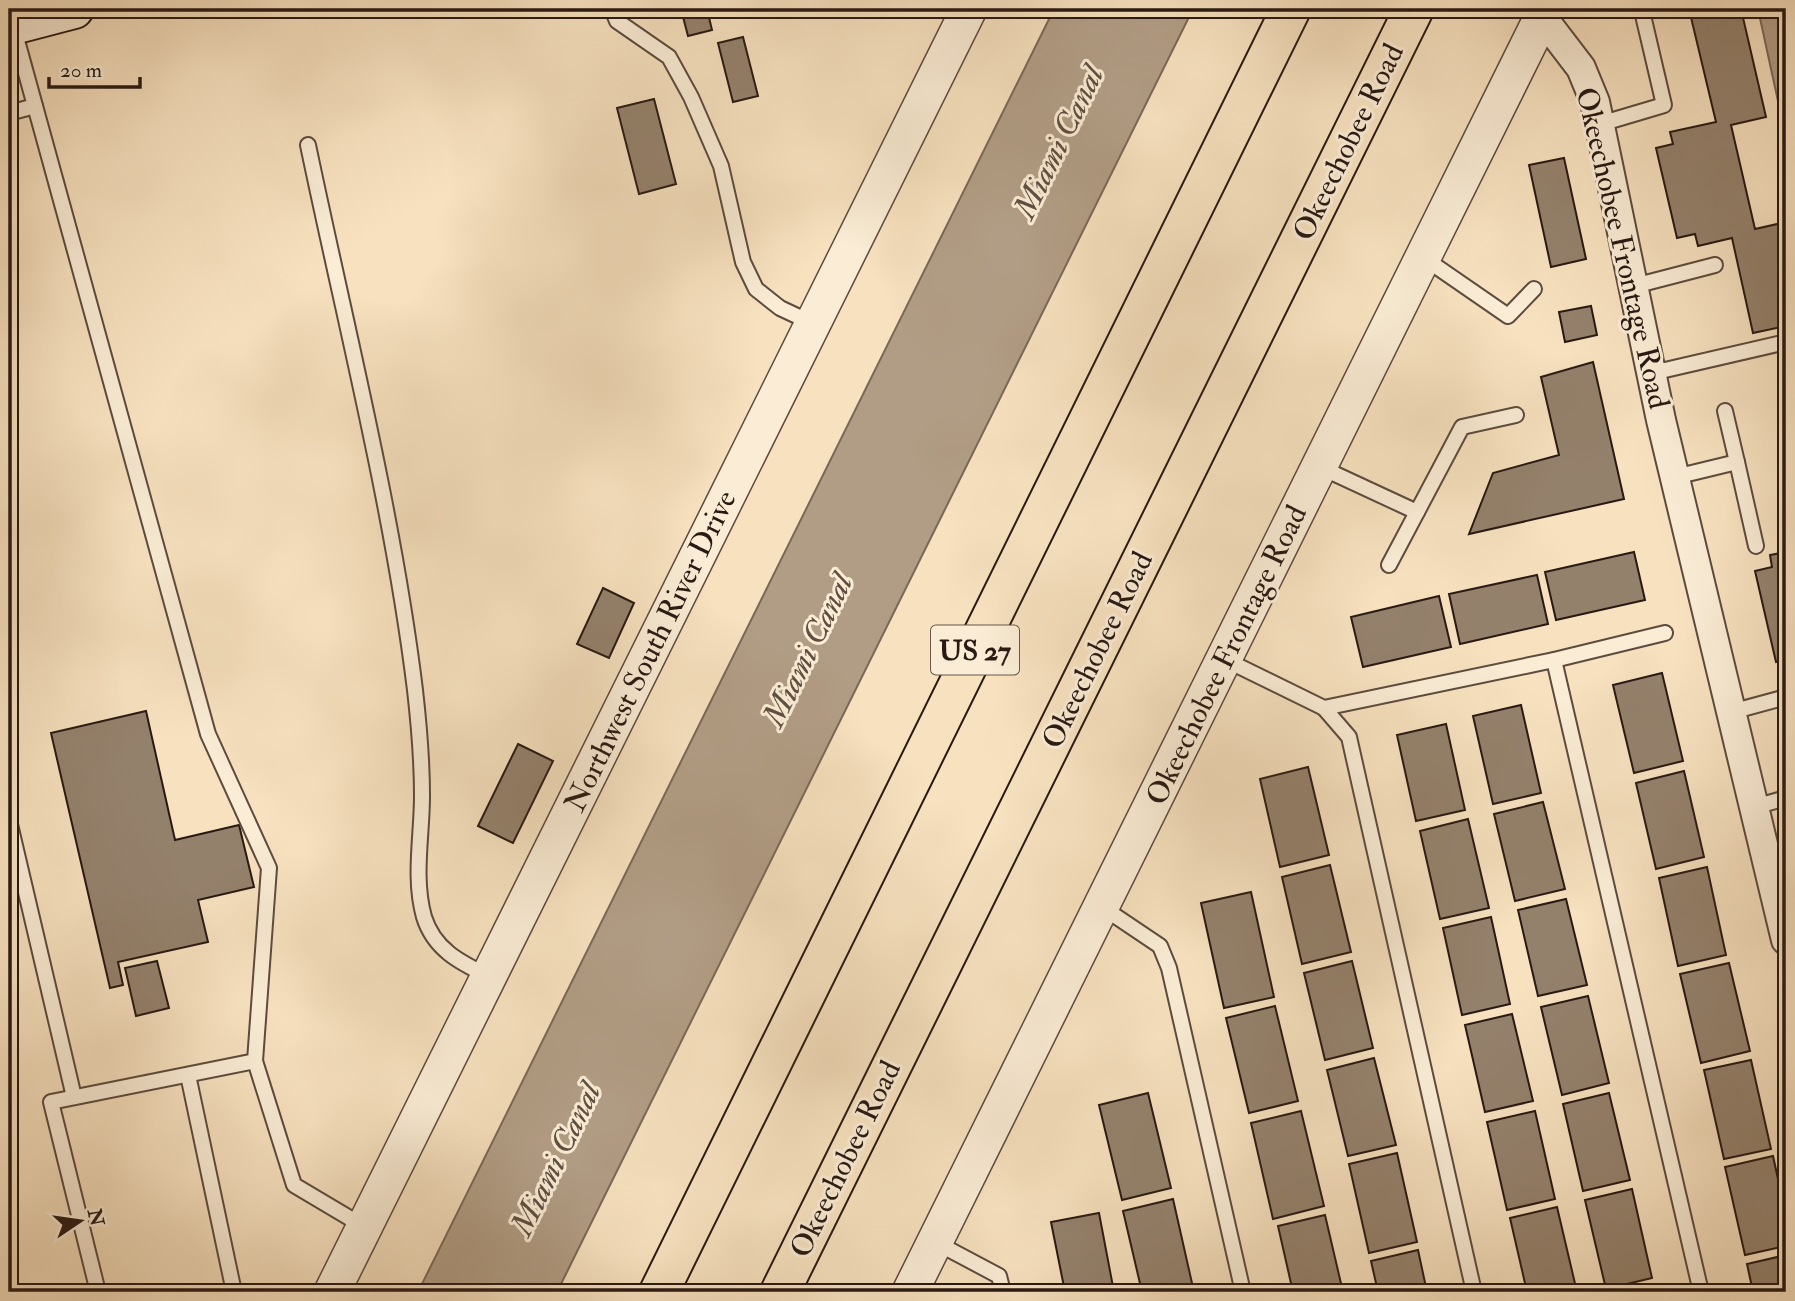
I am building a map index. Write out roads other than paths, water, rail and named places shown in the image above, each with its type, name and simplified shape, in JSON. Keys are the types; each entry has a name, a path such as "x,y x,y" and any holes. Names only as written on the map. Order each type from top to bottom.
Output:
{"highway":[{"name":"US 27","path":"659,1292 1291,9"},
{"name":"Okeechobee Road","path":"779,1292 1414,9"}],"main road":[{"path":"10,20 74,9"}],"street":[{"name":"Northwest South River Drive","path":"332,1292 969,9"},
{"name":"Okeechobee Frontage Road","path":"910,1292 1544,13 1581,68 1600,124 1675,477 1785,933"}],"lane":[{"path":"612,9 617,21 669,57 691,97 721,166 743,262 756,289 780,308 813,324"},
{"path":"1600,124 1664,105 1642,11"},
{"path":"10,20 208,734 268,868 256,1061 294,1185 365,1226"},
{"path":"9,113 35,106"},
{"path":"308,145 387,524 415,690 422,795 418,892 425,920 435,942 455,960 489,976"},
{"path":"1423,257 1508,316 1534,289"},
{"path":"1634,286 1715,265"},
{"path":"1652,373 1786,342"},
{"path":"1725,411 1756,546"},
{"path":"1389,565 1462,427 1516,415"},
{"path":"1675,477 1737,462"},
{"path":"1319,467 1417,512"},
{"path":"1324,708 1554,660 1665,632"},
{"path":"1224,659 1324,708 1349,737 1474,1292"},
{"path":"1554,660 1701,1292"},
{"path":"1731,712 1786,696"},
{"path":"1754,807 1786,798"},
{"path":"9,820 74,1097"},
{"path":"1101,906 1160,946 1169,968 1243,1292"},
{"path":"98,1292 51,1102 256,1061"},
{"path":"188,1074 234,1292"},
{"path":"935,1242 999,1276 1003,1292"}],"water":[{"name":"Miami Canal","path":"1054,9 1193,9 557,1292 418,1292"},
{"path":"1758,9 1786,9 1786,138"}]}
